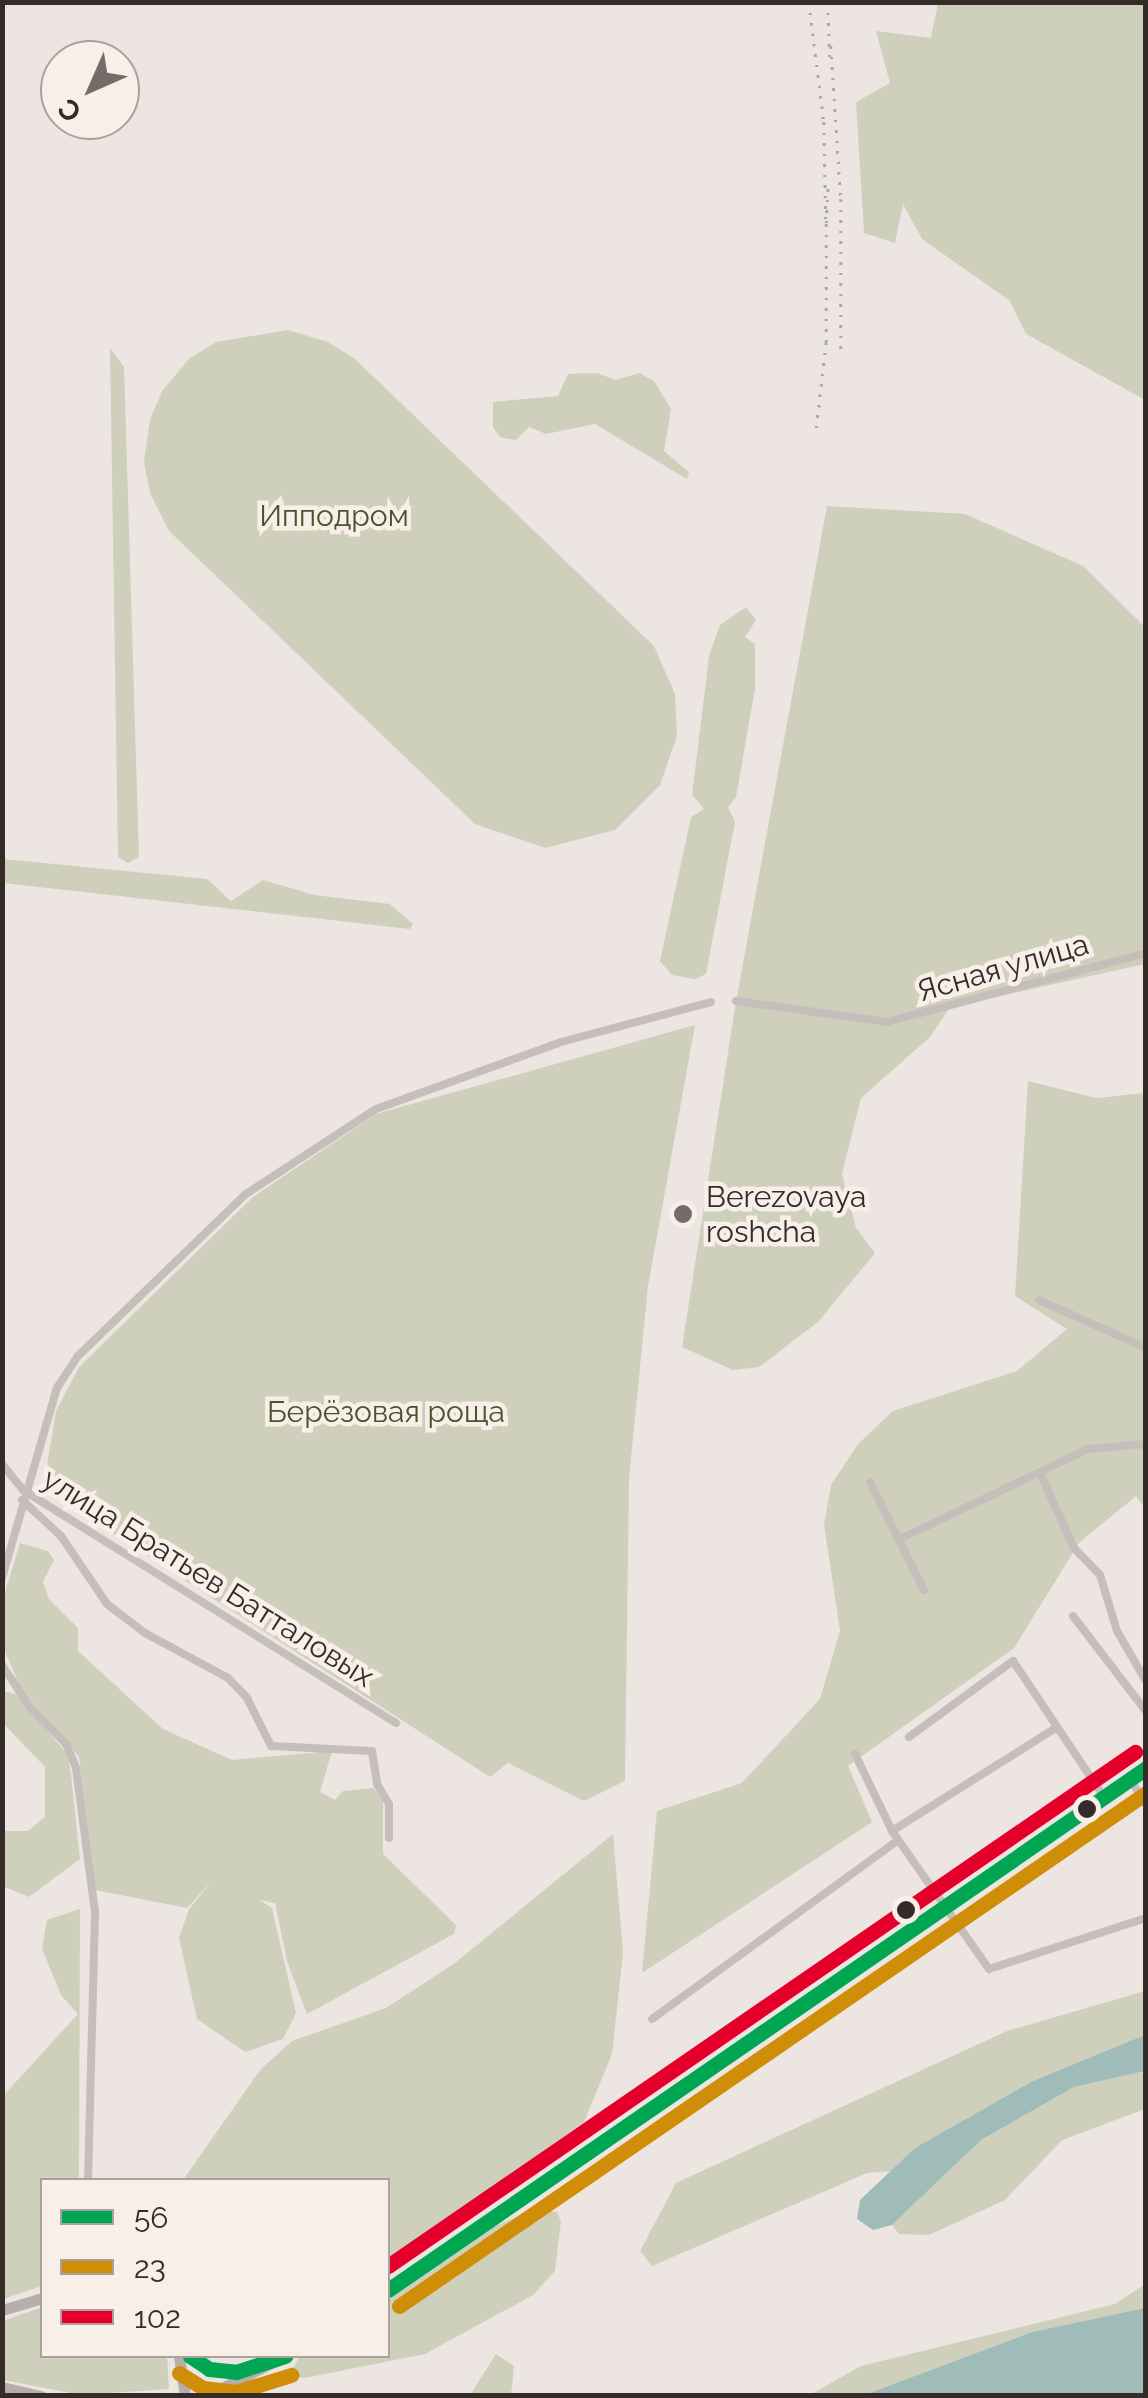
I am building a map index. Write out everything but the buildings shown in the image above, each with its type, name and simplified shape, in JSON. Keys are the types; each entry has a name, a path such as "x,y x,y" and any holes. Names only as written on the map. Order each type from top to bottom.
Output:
{"street":[{"name":"Ясная улица","path":"736,1001 873,1021 917,1017 1023,981 1146,954"},
{"path":"2,1578 47,1407 78,1356 246,1194 376,1109 560,1042 678,1006 710,1002"},
{"path":"1039,1300 1146,1348"},
{"path":"900,1539 1041,1476 1088,1449 1146,1444"},
{"name":"улица Братьев Батталовых","path":"2,1464 23,1495 396,1724"},
{"path":"1041,1476 1074,1548 1100,1576 1118,1630 1146,1681"},
{"path":"870,1482 924,1590"},
{"path":"23,1495 61,1536 108,1604 145,1633 228,1678 247,1698 272,1746 372,1752 377,1784 389,1804 388,1838"},
{"path":"1073,1616 1146,1711"},
{"path":"909,1736 1013,1661 1104,1796"},
{"path":"2,1666 29,1706 66,1744 76,1768 95,1913 88,2178"},
{"path":"652,2019 895,1836 1057,1726"},
{"path":"855,1754 895,1836 989,1969 1146,1918"},
{"path":"390,2289 1146,1768"},
{"path":"1130,1779 1146,1805"},
{"path":"2,2310 40,2299"},
{"path":"179,2358 185,2396"},
{"path":"193,2358 214,2371 264,2367"},
{"path":"206,2396 282,2358"},
{"path":"2,2388 40,2396"}],"green space":[{"path":"938,3 1145,3 1145,400 1026,334 1010,301 922,239 903,204 895,243 864,233 856,102 890,83 876,31 931,38"},
{"name":"Ипподром","path":"288,330 328,342 355,359 654,646 675,694 677,736 660,785 615,830 545,848 475,824 169,531 150,493 144,462 150,420 162,391 189,359 216,342"},
{"path":"110,348 124,367 139,857 128,863 118,857"},
{"path":"597,373 616,380 639,373 654,381 671,409 664,451 689,472 687,479 595,424 546,434 529,427 516,440 500,437 493,427 493,402 558,396 568,374"},
{"path":"827,506 965,514 1083,566 1145,627 1145,964 950,1007 930,1037 861,1098 842,1174 856,1228 875,1253 818,1322 759,1367 733,1370 682,1347 736,1001"},
{"path":"746,607 756,620 745,637 755,644 755,689 736,797 728,807 735,822 706,974 695,979 672,975 660,961 691,817 704,809 692,795 709,656 720,625"},
{"path":"3,859 207,879 231,901 263,880 314,895 390,904 413,924 410,929 3,883"},
{"name":"Берёзовая роща","path":"695,1025 648,1286 629,1478 625,1781 584,1801 508,1763 490,1777 43,1489 56,1411 79,1367 253,1197 376,1114"},
{"path":"1028,1081 1096,1098 1145,1093 1145,1508 1136,1496 1079,1543 1014,1648 848,1766 872,1822 642,1973 657,1811 742,1783 820,1699 840,1631 824,1525 831,1485 858,1444 893,1411 1017,1371 1067,1329 1015,1296"},
{"path":"20,1543 48,1551 54,1560 43,1582 49,1599 78,1628 78,1651 163,1729 232,1760 332,1751 320,1792 335,1800 343,1791 374,1788 383,1801 383,1854 456,1925 454,1934 307,2014 287,1961 275,1903 259,1900 272,1908 296,2013 283,2039 245,2052 197,2019 179,1938 189,1909 213,1880 187,1908 95,1890 79,1757 22,1691 3,1647 5,1592"},
{"path":"3,1691 16,1694 68,1755 71,1775 80,1859 29,1897 3,1886 3,1831 28,1831 45,1817 45,1767 3,1723"},
{"path":"613,1834 623,1953 612,2054 584,2122 390,2261 390,2178 184,2178 260,2070 292,2041 386,2008 455,1963"},
{"path":"80,1909 79,2178 40,2178 40,2287 3,2299 3,2096 78,2014 61,1995 42,1949 47,1920"},
{"path":"1145,1991 1145,2035 915,2148 892,2171 867,2173 652,2266 640,2251 676,2183 1007,2031"},
{"path":"1145,2071 1145,2109 1062,2140 1005,2200 929,2235 899,2234 892,2225 981,2140 1074,2087"},
{"path":"536,2209 557,2212 561,2221 555,2271 533,2295 425,2354 305,2378 289,2375 299,2358 390,2358 390,2299 495,2226"},
{"path":"1145,2284 1145,2308 1032,2332 864,2395 808,2396 861,2366 1115,2304"},
{"path":"40,2308 40,2358 167,2358 169,2389 81,2395 3,2380 3,2321"},
{"path":"496,2354 514,2366 511,2395 470,2395"}],"water":[{"path":"1145,2035 1145,2071 1074,2087 981,2140 892,2225 873,2230 857,2219 860,2200 915,2148 1031,2082"},
{"path":"1145,2308 1145,2395 864,2395 1032,2332"}],"railway":[{"path":"809,2 824,122 826,223 828,183"},
{"path":"828,2 830,59"},
{"path":"831,46 841,199 841,349"},
{"path":"816,428 826,342 826,223"}],"transit line":[{"name":"102","path":"390,2265 1135,1752"},
{"name":"56","path":"390,2289 1146,1768"},
{"name":"23","path":"399,2306 1146,1793"},
{"name":"56","path":"193,2358 209,2369 236,2372 279,2358"},
{"name":"23","path":"179,2373 203,2388 236,2392 291,2375"}],"place":[{"name":"Berezovaya roshcha","path":"683,1214"}]}
